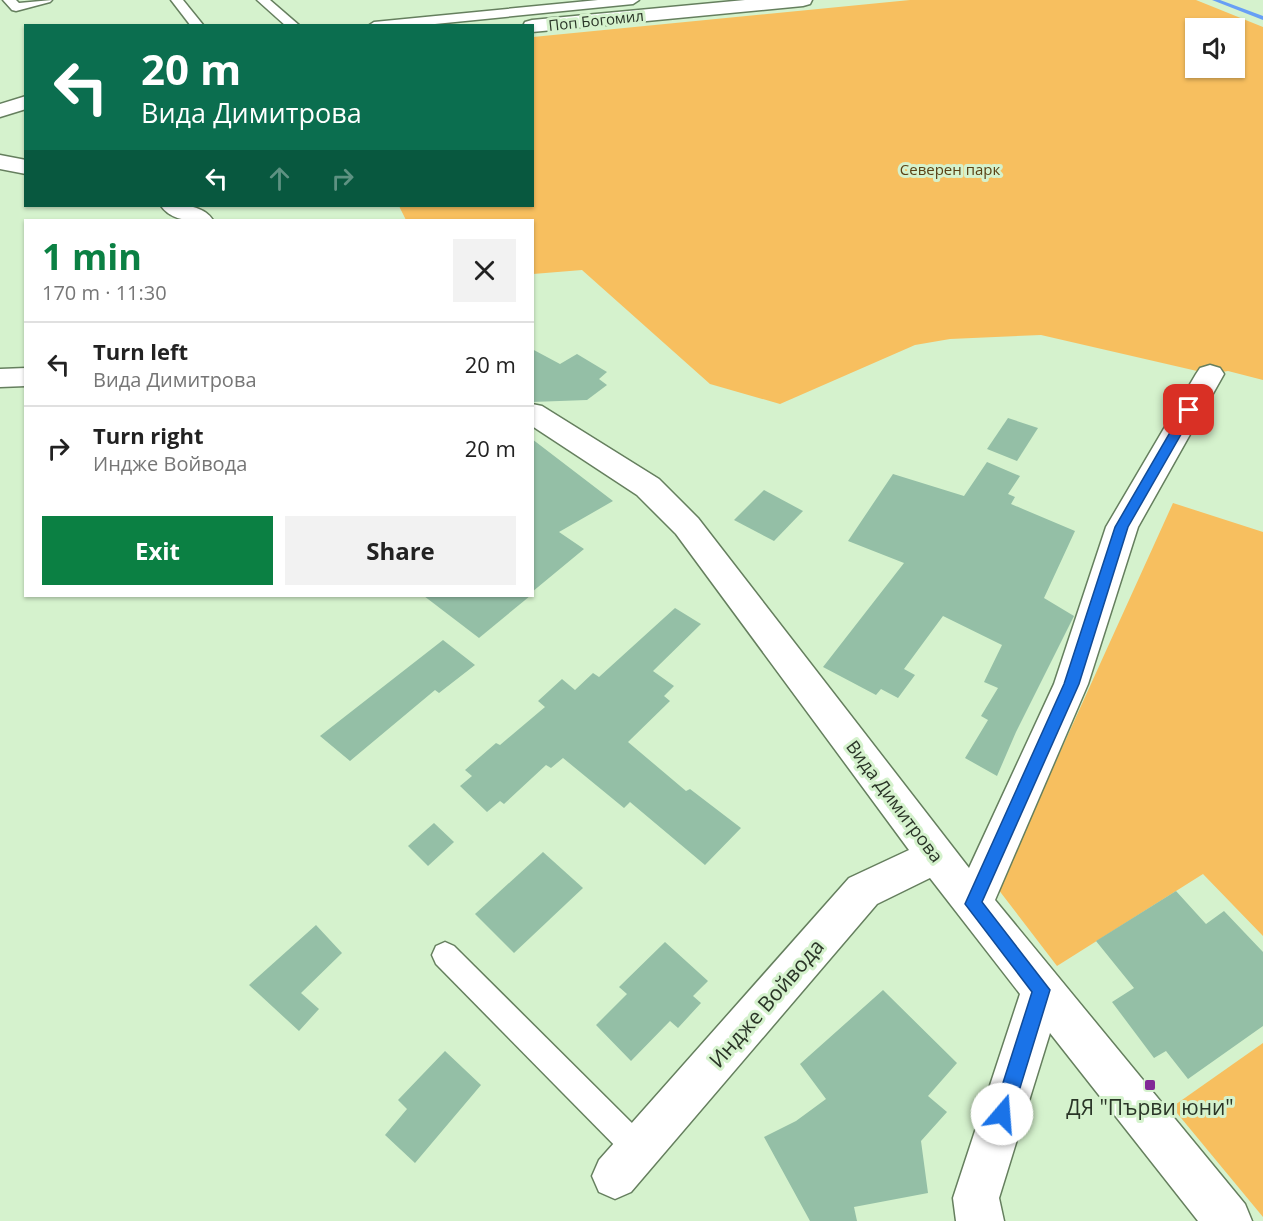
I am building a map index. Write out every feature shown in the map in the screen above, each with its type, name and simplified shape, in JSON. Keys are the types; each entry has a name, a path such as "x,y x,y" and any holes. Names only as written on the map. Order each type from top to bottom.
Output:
{"street":[{"name":"Поп Богомил","path":"534,26 803,0"},
{"path":"0,111 24,103"},
{"path":"0,162 24,167"},
{"path":"175,207 199,219"},
{"path":"973,904 1071,684 1122,527 1210,374"},
{"path":"0,378 24,377"},
{"name":"Вида Димитрова","path":"534,414 648,487 687,526 973,904 1228,1221"},
{"name":"Индже Войвода","path":"627,1162 863,891 936,856"},
{"path":"980,1221 976,1198 1042,990"}],"lane":[{"path":"9,0 16,7 45,0"},
{"path":"177,0 196,24"},
{"path":"263,0 292,24"},
{"path":"394,24 633,0"},
{"path":"445,956 627,1162"}],"green space":[{"name":"Северен парк","path":"910,0 1196,0 1241,18 1185,18 1185,78 1245,78 1245,20 1263,27 1263,380 1228,371 1210,374 1041,335 950,339 915,345 780,404 710,384 582,270 534,274 534,219 406,219 400,207 534,207 534,37"},
{"path":"1173,503 1263,532 1263,936 1203,874 1057,966 998,889"},
{"path":"1263,1043 1263,1217 1172,1107"}],"building":[{"path":"534,350 560,364 577,354 607,372 599,379 607,385 587,400 534,402"},
{"path":"1008,418 1038,428 1017,461 987,449"},
{"path":"534,441 613,501 559,532 584,549 534,590"},
{"path":"987,462 1020,476 1008,494 1015,497 1011,504 1075,531 1044,598 1074,616 1016,732 997,776 965,758 988,720 981,716 998,688 984,682 1002,645 943,616 904,669 915,675 898,698 881,689 876,695 823,667 904,563 848,541 893,474 964,496"},
{"path":"764,490 803,511 774,541 734,520"},
{"path":"425,597 529,597 479,638"},
{"path":"675,608 701,624 653,671 674,686 664,696 670,701 628,742 686,791 690,789 741,828 705,865 630,802 624,808 563,758 551,768 546,765 504,804 500,801 487,812 460,786 472,776 465,770 496,743 500,745 545,707 538,701 562,679 575,690 593,673 599,677"},
{"path":"443,640 475,665 439,693 435,690 350,761 320,736"},
{"path":"434,823 454,842 428,866 408,846"},
{"path":"543,852 583,888 514,953 475,914"},
{"path":"1176,891 1206,924 1224,911 1263,952 1263,1026 1188,1079 1166,1051 1154,1058 1112,1002 1134,988 1096,941"},
{"path":"316,925 342,953 301,993 319,1009 299,1031 249,985"},
{"path":"665,942 708,981 693,996 701,1003 678,1028 670,1021 631,1061 596,1025 627,994 619,987"},
{"path":"883,990 957,1063 928,1096 947,1112 921,1141 928,1193 854,1207 857,1221 810,1221 764,1137 796,1121 826,1099 800,1064"},
{"path":"445,1051 481,1085 415,1163 385,1135 407,1109 398,1100"}],"waterway":[{"path":"1215,0 1263,18"}],"place":[{"name":"ДЯ \"Първи юни\"","path":"1150,1085"}],"route":[{"path":"1002,1114 1042,990 973,904 1071,684 1122,527 1189,410"}]}
